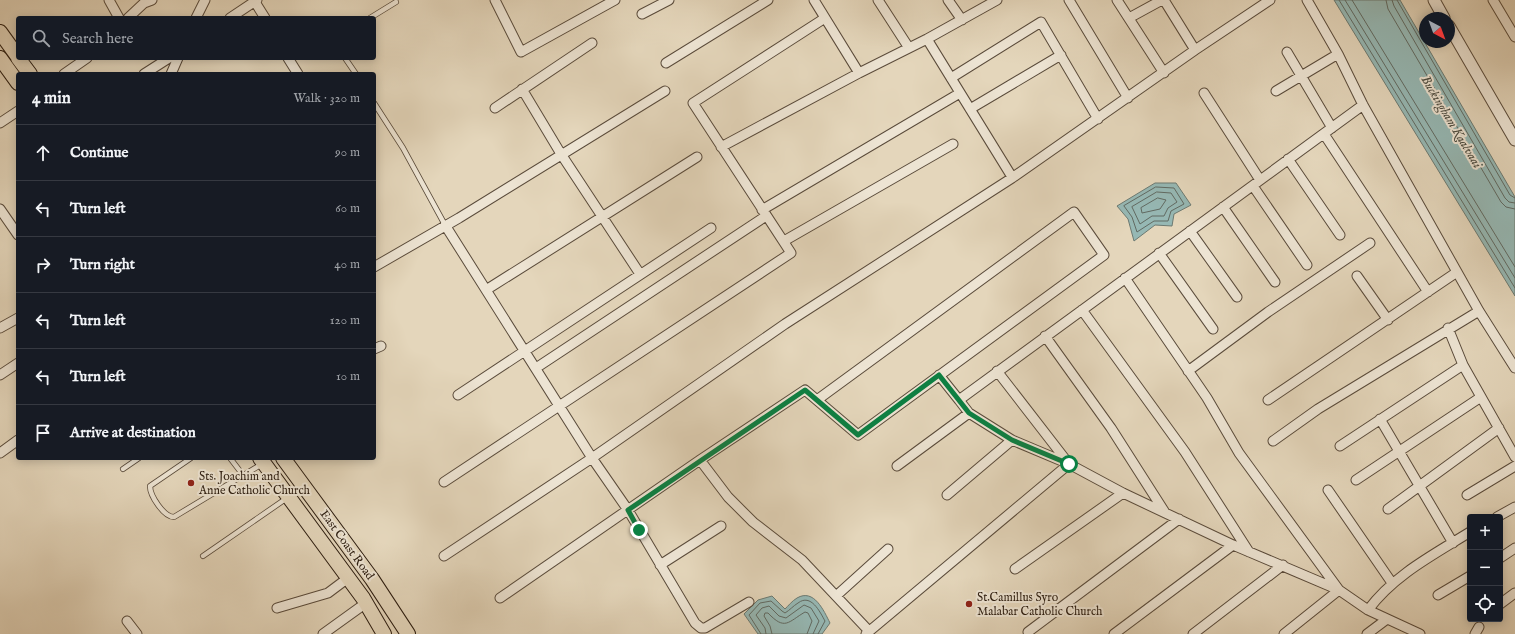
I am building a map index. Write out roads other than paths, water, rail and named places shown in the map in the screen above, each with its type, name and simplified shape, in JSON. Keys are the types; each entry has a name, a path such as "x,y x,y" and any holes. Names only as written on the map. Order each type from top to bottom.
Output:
{"main road":[{"path":"0,32 16,54"},
{"path":"0,58 16,80"},
{"path":"20,60 29,72"},
{"name":"East Coast Road","path":"262,460 366,603 384,634"},
{"name":"East Coast Road","path":"284,460 372,579 408,634"}],"street":[{"path":"110,0 118,16"},
{"path":"130,16 144,3 152,0"},
{"path":"197,16 205,0"},
{"path":"495,0 521,52 615,0"},
{"path":"642,14 669,0"},
{"path":"666,63 768,0"},
{"path":"814,0 859,72"},
{"path":"878,0 908,48"},
{"path":"948,0 962,20"},
{"path":"721,147 859,72 927,39 997,0"},
{"path":"1069,0 1128,98"},
{"path":"1117,0 1164,73"},
{"path":"1129,18 1163,0 1195,50"},
{"path":"444,556 592,458 785,324 1012,177 1270,0"},
{"path":"1307,0 1338,54 1363,105 1478,311 1515,368"},
{"path":"1434,0 1441,12"},
{"path":"1493,0 1515,37"},
{"path":"233,16 256,1 264,16"},
{"path":"444,482 791,253 693,103 825,18"},
{"path":"951,78 1041,22 1098,118"},
{"path":"1455,36 1515,140"},
{"path":"927,39 1012,177"},
{"path":"495,108 592,43"},
{"path":"1287,52 1332,128"},
{"path":"1276,91 1338,54"},
{"path":"970,109 1061,55"},
{"path":"67,72 84,60"},
{"path":"147,72 166,60"},
{"path":"172,72 177,60"},
{"path":"289,60 297,72"},
{"path":"522,89 561,154 640,274"},
{"path":"376,266 459,218 665,91"},
{"path":"536,368 764,213 960,93"},
{"path":"1204,93 1256,183 1307,265"},
{"path":"959,400 1363,105"},
{"path":"0,122 16,111"},
{"path":"1324,134 1428,292"},
{"path":"784,241 953,144"},
{"path":"486,290 697,157"},
{"path":"1288,159 1340,235"},
{"path":"1223,207 1274,282"},
{"path":"0,209 16,233"},
{"path":"500,598 700,460 805,390 858,435 1104,255 1074,212 817,400"},
{"path":"445,225 592,458 628,510 695,623 701,628 711,626 748,602"},
{"path":"458,395 711,228"},
{"path":"1190,231 1237,297"},
{"path":"1188,371 1268,312 1370,243"},
{"path":"1159,253 1213,329"},
{"path":"1268,400 1457,272"},
{"path":"1357,276 1388,320"},
{"path":"1126,278 1166,335 1207,398 1240,453 1339,590"},
{"path":"1082,310 1150,402 1205,481 1249,552"},
{"path":"1273,441 1318,409 1478,311"},
{"path":"0,328 16,319"},
{"path":"1448,328 1463,365 1515,457"},
{"path":"1045,336 1111,428 1164,511"},
{"path":"0,375 16,364"},
{"path":"1340,446 1463,365"},
{"path":"997,371 1069,464"},
{"path":"939,375 969,413 1012,440 1069,464 1123,493 1249,552 1339,590 1368,610 1420,634"},
{"path":"1356,480 1481,397"},
{"path":"897,466 969,413"},
{"path":"1380,419 1453,543"},
{"path":"1388,509 1499,428"},
{"path":"947,495 1012,440"},
{"path":"0,453 16,441"},
{"path":"700,460 728,498 754,522 802,560 868,633 1069,464"},
{"path":"1467,495 1515,466"},
{"path":"1328,490 1392,583"},
{"path":"1015,569 1123,493"},
{"path":"1502,514 1515,507"},
{"path":"1028,632 1179,519"},
{"path":"660,565 721,526"},
{"path":"1368,610 1380,594 1392,583 1422,561 1467,534"},
{"path":"1114,634 1233,544"},
{"path":"1503,556 1515,548"},
{"path":"836,596 888,549"},
{"path":"1193,634 1283,566"},
{"path":"277,608 328,593 348,578"},
{"path":"1438,595 1467,578"},
{"path":"1284,634 1339,590"},
{"path":"1503,602 1515,593"},
{"path":"323,634 366,603"},
{"path":"1367,634 1387,619"},
{"path":"127,621 137,634"}],"lane":[{"path":"373,16 396,2"},
{"path":"346,60 355,72"},
{"path":"376,106 403,148 445,225"},
{"path":"123,470 136,460"},
{"path":"188,460 150,486 150,490 166,516 174,517 244,475 262,460"},
{"path":"233,460 244,475"},
{"path":"202,556 288,497"}],"water":[{"name":"Buckingham Kaalvaai","path":"1334,0 1400,0 1419,33 1419,48 1428,48 1515,197 1515,296"},
{"path":"1155,183 1176,183 1191,205 1174,214 1172,226 1155,225 1134,241 1128,219 1117,206"},
{"path":"772,596 785,609 797,598 808,596 813,598 818,602 830,623 822,634 758,634 744,614 758,600"}],"place":[{"name":"Sts. Joachim and Anne Catholic Church","path":"191,483"},
{"name":"St.Camillus Syro Malabar Catholic Church","path":"969,604"}]}
